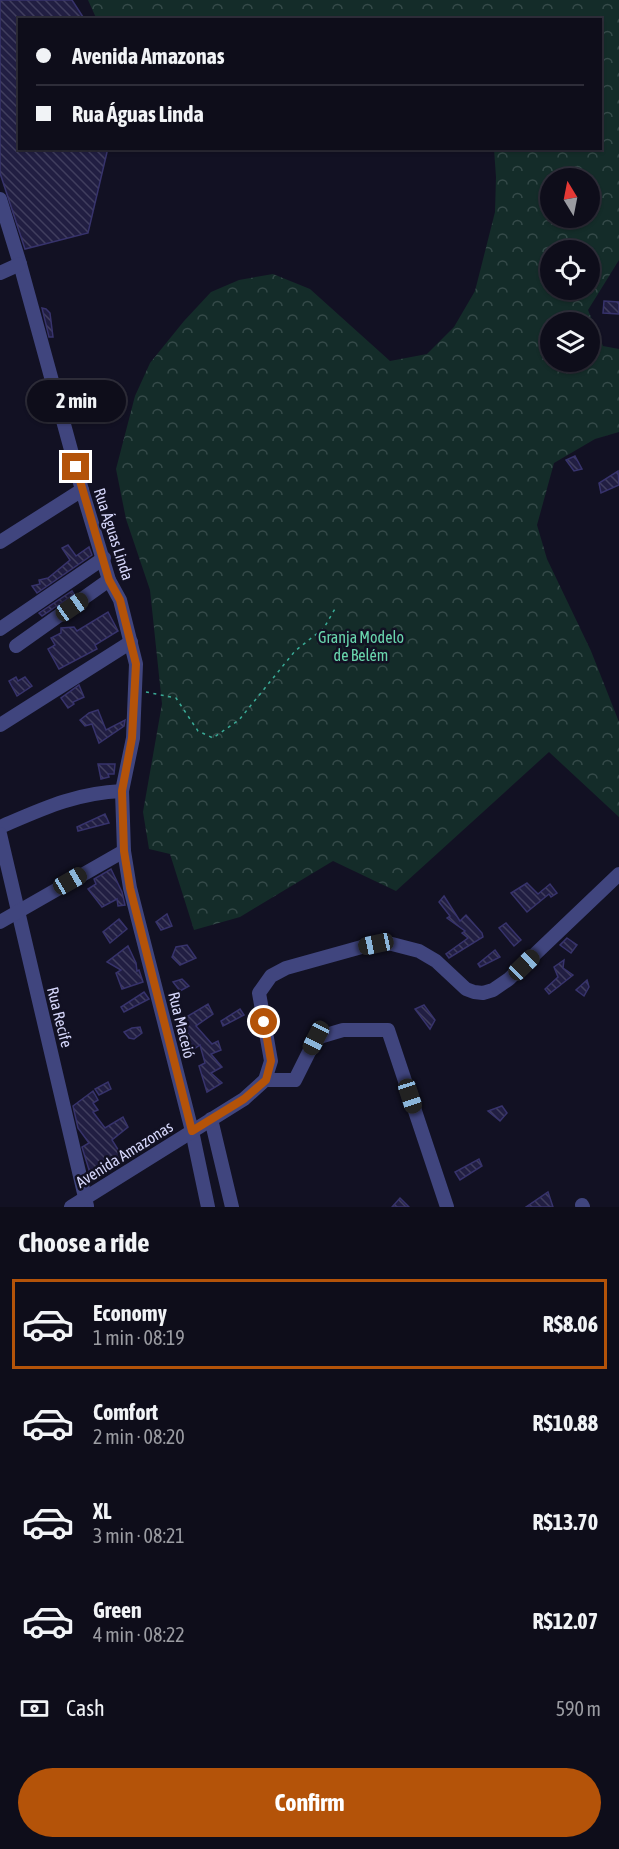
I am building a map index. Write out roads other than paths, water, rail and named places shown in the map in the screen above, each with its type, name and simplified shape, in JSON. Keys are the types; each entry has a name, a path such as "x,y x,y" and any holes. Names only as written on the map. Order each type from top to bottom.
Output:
{"street":[{"name":"Rua Águas Linda","path":"0,199 82,490 109,580 120,600 136,664 132,738 122,791 124,851"},
{"path":"0,273 20,264"},
{"path":"0,542 82,490"},
{"path":"0,629 104,558"},
{"path":"15,646 109,580"},
{"path":"0,725 131,642"},
{"path":"0,827 74,797 98,792 122,791"},
{"name":"Rua Recife","path":"0,834 86,1203"},
{"path":"0,922 124,851"},
{"name":"Rua Maceió","path":"124,851 130,888 192,1131 208,1207"},
{"path":"447,1207 388,1030 344,1030 316,1038 295,1080 266,1080 271,1061 259,993 271,976 286,968 376,944 392,944 419,951 436,961 466,989 483,993 493,990 509,979 619,874"},
{"name":"Avenida Amazonas","path":"71,1207 86,1203 192,1131 244,1099 266,1080"},
{"path":"211,1119 232,1207"}],"park label":[{"name":"Granja Modelo de Belém","path":"361,646"}]}
